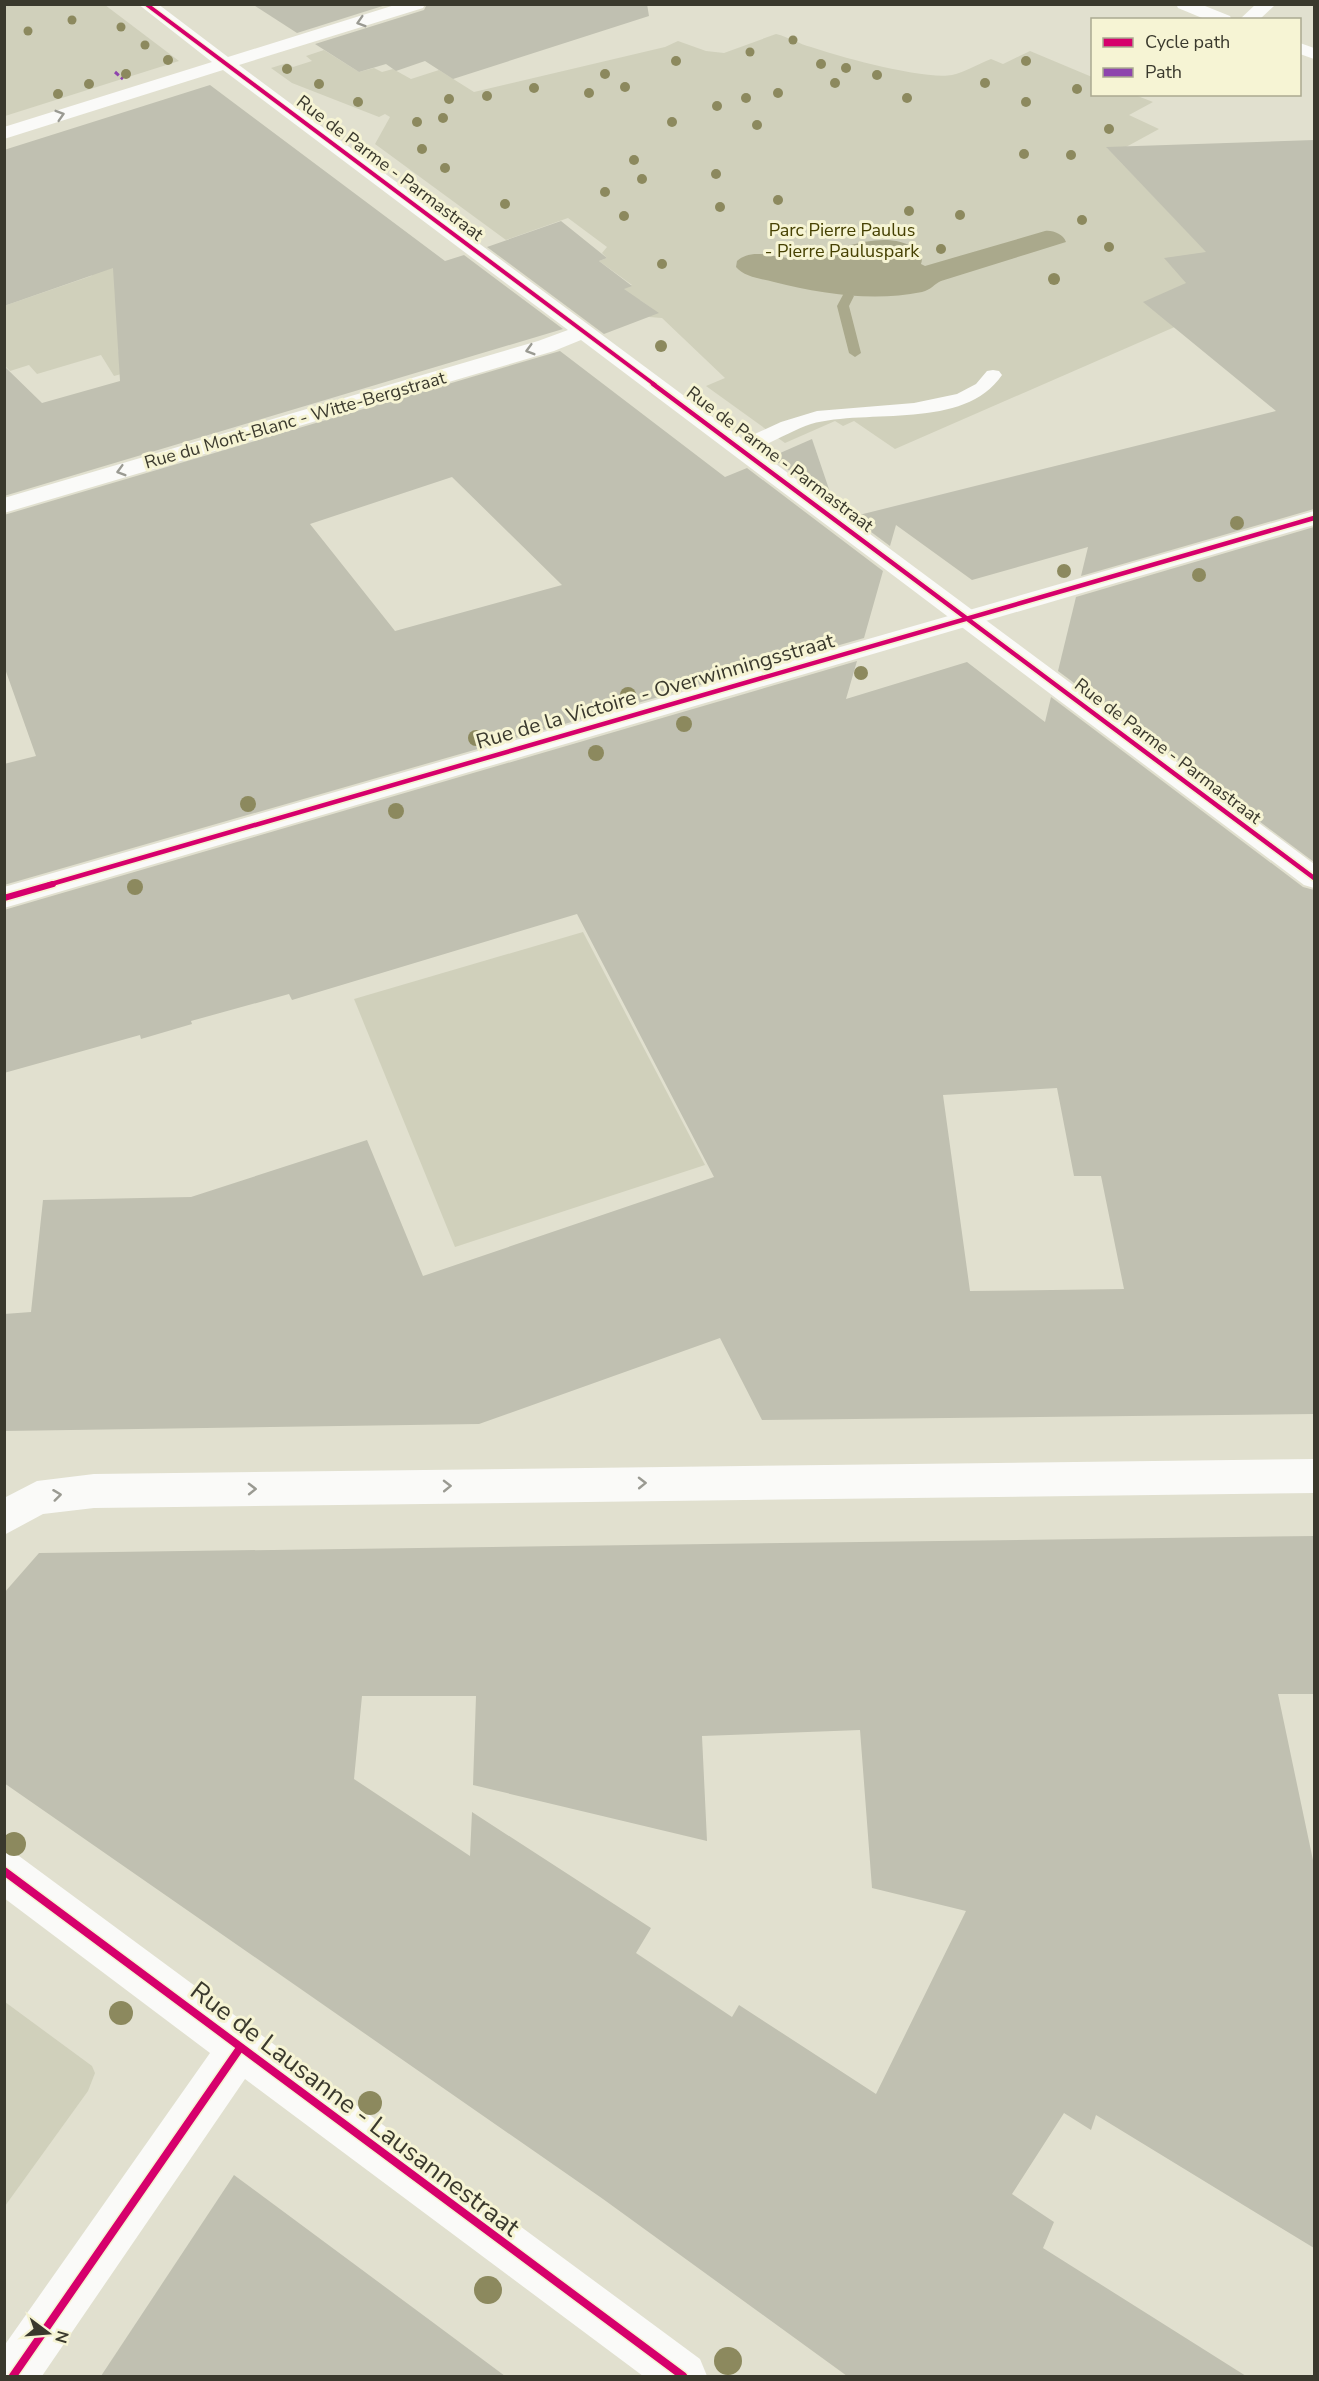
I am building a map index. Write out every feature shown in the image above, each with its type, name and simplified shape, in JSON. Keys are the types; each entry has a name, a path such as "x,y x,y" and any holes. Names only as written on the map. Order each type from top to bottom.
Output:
{"street":[{"name":"Rue de Parme - Parmastraat","path":"146,4 319,136 585,331 1314,878"},
{"path":"4,133 417,4"},
{"path":"1184,4 1219,18"},
{"path":"1250,18 1268,4"},
{"name":"Rue du Mont-Blanc - Witte-Bergstraat","path":"4,506 534,349 585,331"},
{"name":"Rue de la Victoire - Overwinningsstraat","path":"4,898 1314,518"},
{"path":"4,1518 37,1498 94,1491 1314,1476"},
{"name":"Rue de Lausanne - Lausannestraat","path":"4,1871 683,2376"},
{"path":"13,2376 240,2048"}],"lane":[{"path":"740,448 790,424 817,417 939,405 960,400 982,392 993,375"}],"green space":[{"path":"5,4 105,5 179,61 5,116"},
{"name":"Parc Pierre Paulus - Pierre Pauluspark","path":"776,34 861,62 939,76 957,74 991,59 1003,64 1030,51 1091,77 1091,96 1138,96 1153,102 1129,115 1159,129 1126,147 1107,148 1248,295 895,449 854,421 843,426 835,421 785,443 706,386 725,378 662,318 649,317 654,310 640,300 635,302 618,291 632,285 599,261 607,258 602,253 607,247 568,218 506,240 375,144 390,117 385,114 379,117 292,83 271,68 287,63 293,67 312,61 306,56 324,50 359,72 374,68 382,72 393,69 411,79 439,70 474,92 665,47 678,41 706,51 724,53"},
{"path":"134,236 118,351 132,371 114,376 101,355 37,374 29,365 10,371 5,366 4,306 91,276"},
{"path":"583,932 705,1165 455,1247 354,999"},
{"path":"5,2002 92,2066 95,2073 88,2091 5,2206"}],"shaded area":[{"path":"1045,231 1057,233 1066,242 941,281 925,291 904,295 866,296 810,290 754,277 736,267 737,261 751,254 799,258 858,243 888,240 916,249 920,252 921,264 925,266"}],"building":[{"path":"252,4 389,4 297,33"},
{"path":"427,4 647,4 649,16 453,79 425,61 396,71 386,64 359,72 315,44 424,10"},
{"path":"210,85 445,261 464,255 563,329 4,496 4,366 42,403 120,381 113,268 4,306 4,150"},
{"path":"1314,140 1314,509 1081,576 1088,547 972,580 896,525 890,546 851,517 1276,411 1143,302 1186,283 1164,258 1206,252 1106,147"},
{"path":"561,221 607,258 599,261 632,286 624,289 659,313 604,334 487,247"},
{"path":"560,351 725,477 747,468 883,571 864,638 4,885 4,764 36,756 4,666 4,515","holes":["452,477 562,585 395,631 310,524"]},
{"path":"812,439 834,504 771,457"},
{"path":"1314,527 1314,862 1058,671 1076,597"},
{"path":"857,661 846,699 967,662 1045,722 1051,697 1303,887 1314,890 1314,1414 762,1420 720,1338 479,1424 4,1431 4,1314 31,1312 43,1200 191,1197 367,1140 423,1276 714,1177 577,914 292,1000 289,994 191,1021 192,1024 141,1039 140,1035 4,1073 4,910","holes":["1057,1088 1074,1176 1101,1176 1124,1289 970,1291 943,1095"]},
{"path":"1314,1536 1314,1694 1278,1694 1314,1865 1314,2248 1096,2115 1091,2130 1064,2113 1012,2194 1054,2222 1043,2248 1246,2376 847,2376 603,2199 4,1783 4,1593 39,1553","holes":["362,1696 476,1696 473,1785 707,1841 702,1736 860,1730 872,1888 966,1911 876,2094 739,2005 732,2017 636,1953 651,1928 472,1812 470,1856 354,1779"]},
{"path":"234,2175 427,2318 505,2376 101,2376"}],"waterway":[{"path":"848,296 843,306 855,353"}],"marked path":[{"path":"115,72 123,79"}],"cycle path":[{"path":"146,4 1314,878"},
{"path":"4,898 1314,518"},
{"path":"4,1871 683,2376"},
{"path":"13,2376 240,2048"}]}
